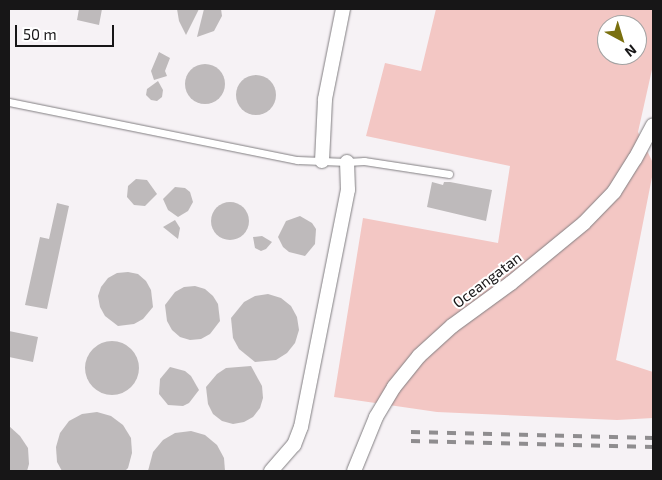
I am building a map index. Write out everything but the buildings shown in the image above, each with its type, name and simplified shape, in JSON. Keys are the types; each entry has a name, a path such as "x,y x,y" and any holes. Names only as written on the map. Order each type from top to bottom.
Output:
{"street":[{"path":"322,161 325,99 343,9"},
{"name":"Oceangatan","path":"354,471 376,417 394,387 419,356 452,326 511,283 584,224 614,192 635,159 653,125"},
{"path":"271,471 294,445 301,427 346,199 347,162"}],"lane":[{"path":"9,102 296,160 364,161 449,174"}],"shaded area":[{"path":"436,9 653,9 653,65 638,132 653,163 653,172 616,360 653,372 653,418 617,420 437,412 334,397 363,218 498,243 510,166 366,136 385,63 421,71"}],"railway":[{"path":"411,432 653,438"},
{"path":"411,441 653,447"}]}
